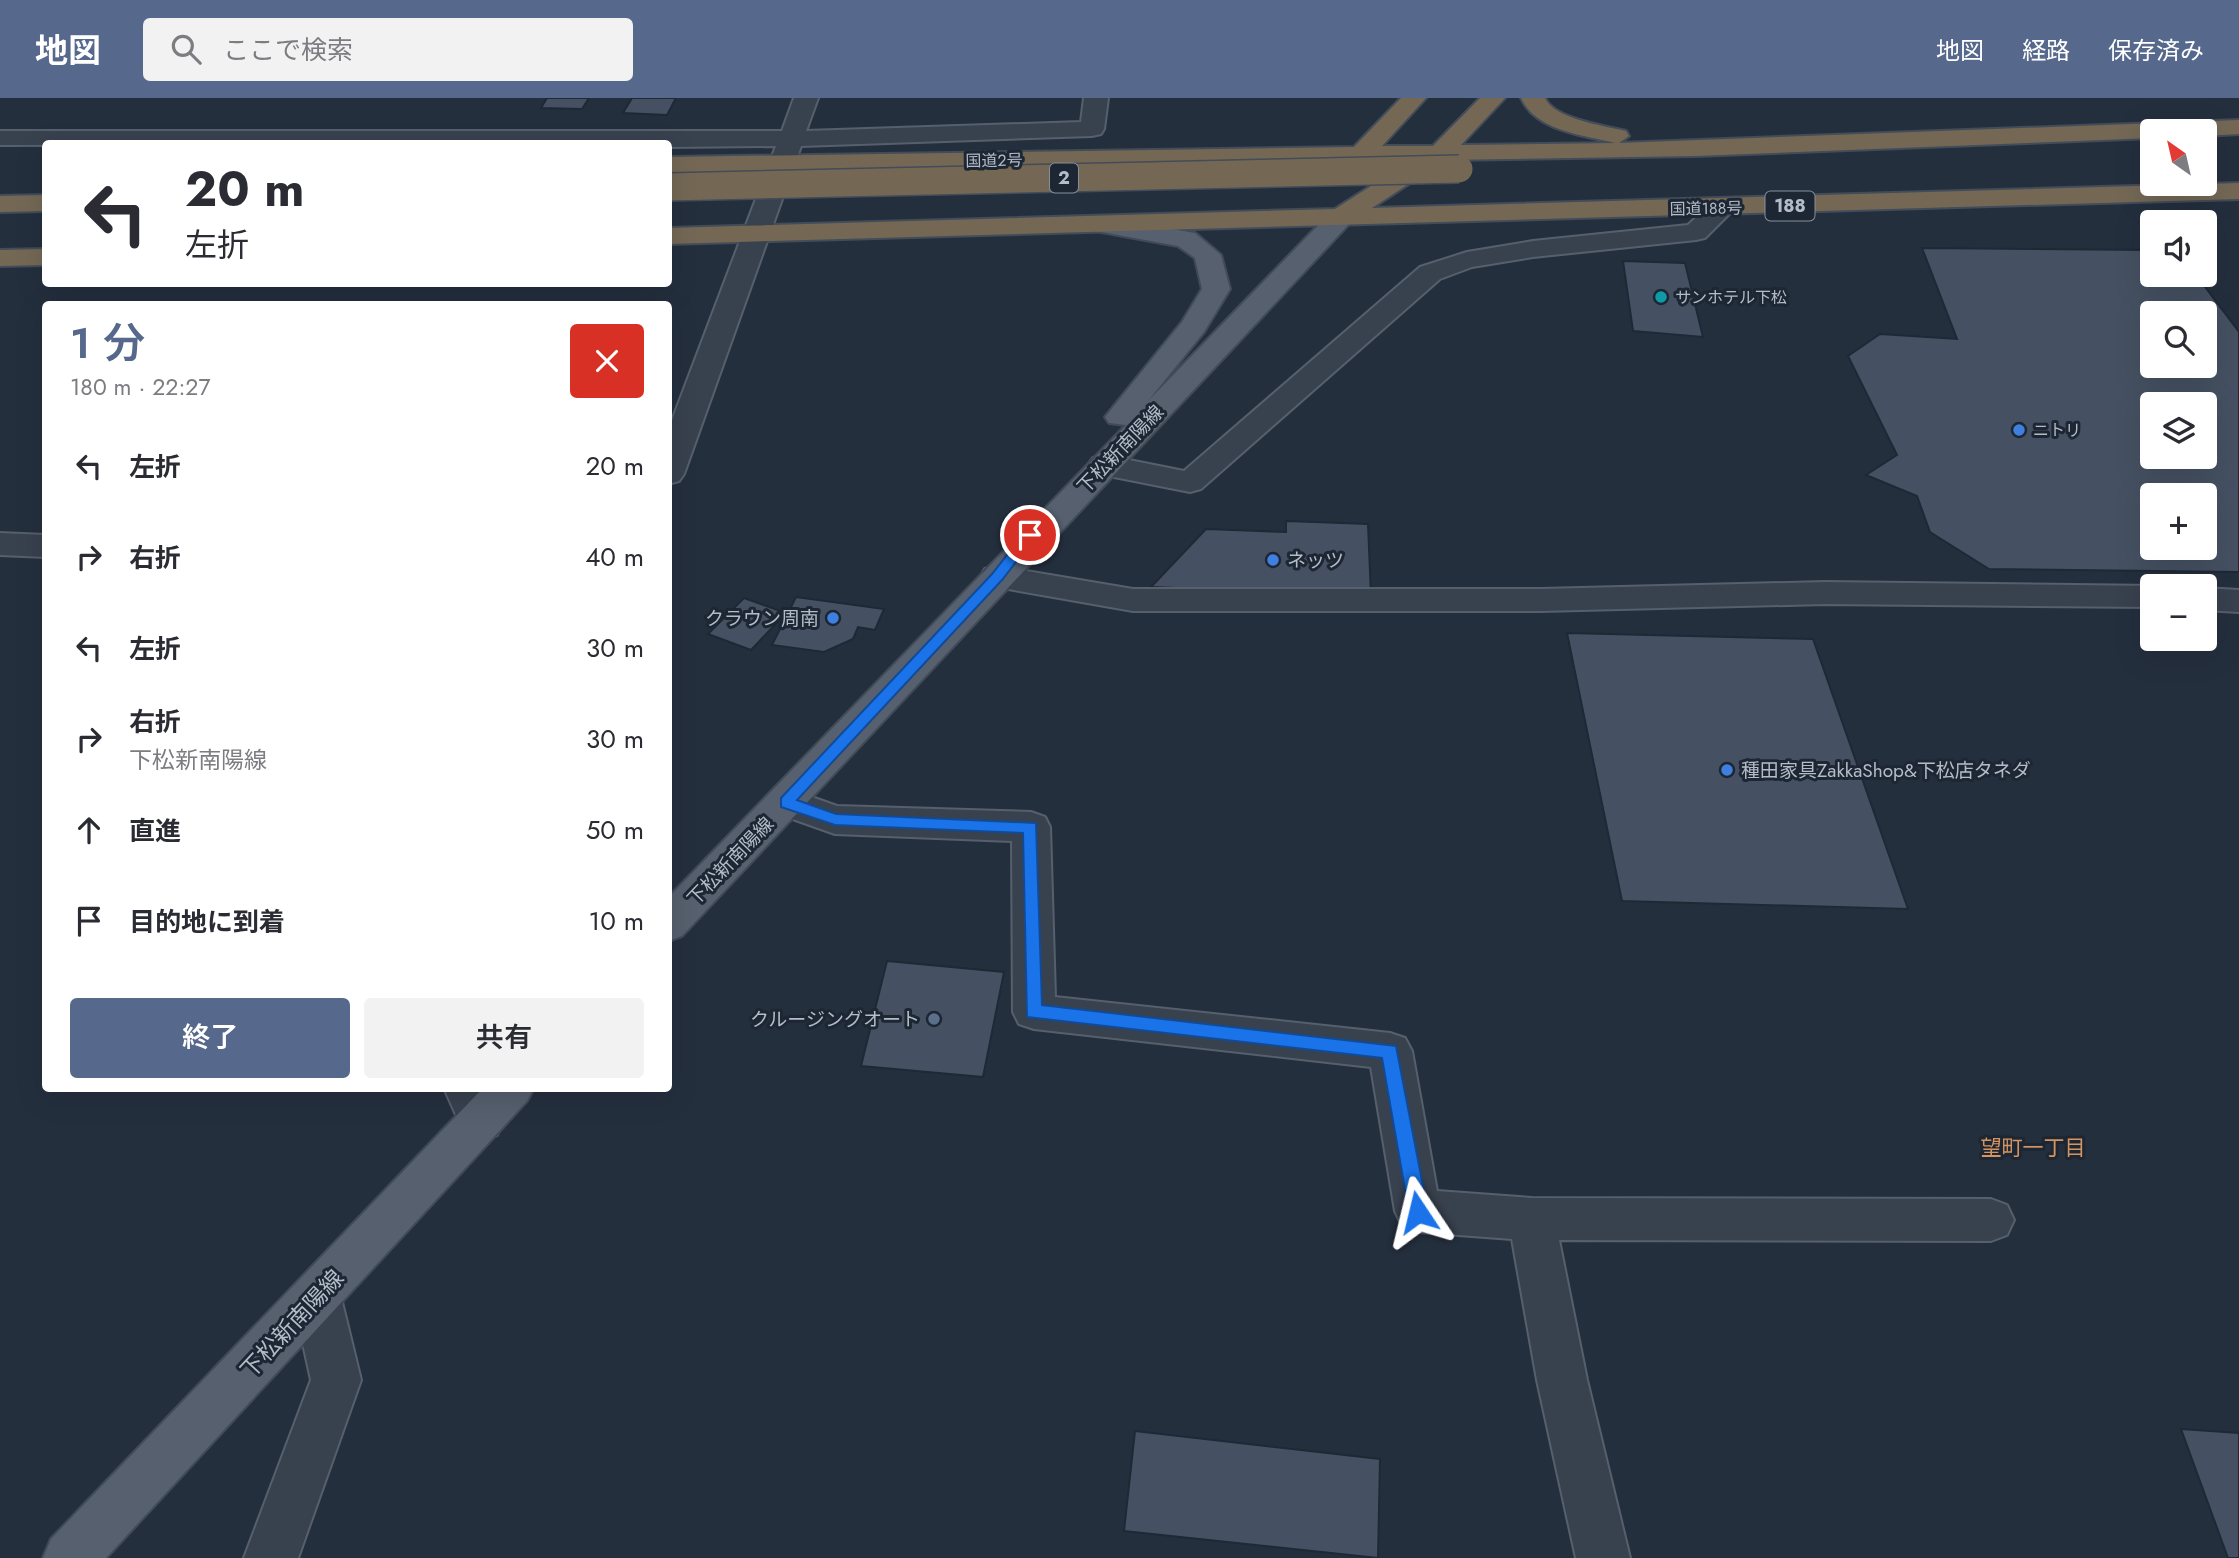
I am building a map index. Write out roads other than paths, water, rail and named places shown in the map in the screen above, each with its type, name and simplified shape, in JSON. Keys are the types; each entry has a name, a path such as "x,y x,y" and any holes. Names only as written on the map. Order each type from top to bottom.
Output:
{"highway":[{"path":"1340,216 1362,153 1415,98"},
{"path":"1450,160 1493,98"},
{"path":"1533,98 1538,109 1570,125 1695,149"},
{"path":"672,236 1340,216 1450,160 2239,127"},
{"path":"2217,149 2239,148"},
{"path":"1362,153 1450,160 2140,150"},
{"name":"国道2号","path":"672,165 785,151 1362,153"},
{"name":"国道2号","path":"672,187 1450,160"},
{"path":"0,181 42,180"},
{"name":"国道188号","path":"1340,216 1722,208 2239,191"},
{"path":"0,204 42,202"},
{"path":"0,258 42,257"}],"main road":[{"name":"下松新南陽線","path":"672,921 1340,216"},
{"path":"997,577 1194,326 1216,289 1208,255 1185,239 1105,225"},
{"name":"下松新南陽線","path":"70,1558 317,1298 487,1099"}],"street":[{"path":"672,463 806,98"},
{"path":"672,148 785,151 1092,129 1096,98"},
{"path":"0,138 268,140"},
{"path":"1104,465 1190,482 1430,273 1466,260 1533,249 1696,232 1722,208"},
{"path":"0,544 42,546"},
{"path":"997,577 1133,600 1541,600 1825,593 2140,596"},
{"path":"2217,600 2239,601"},
{"path":"786,802 835,820 1031,827 1034,1012 1390,1051 1418,1212 1532,1219 1991,1220"},
{"path":"1532,1219 1562,1380 1603,1558"},
{"path":"271,1558 336,1380 317,1298"}],"place":[{"name":"サンホテル下松","path":"1661,297"},
{"name":"ニトリ","path":"2019,430"},
{"name":"ネッツ","path":"1273,560"},
{"name":"クラウン周南","path":"833,618"},
{"name":"種田家具ZakkaShop&下松店タネダ","path":"1727,770"},
{"name":"クルージングオート","path":"934,1019"}],"district":[{"name":"望町一丁目","path":"2033,1148"}]}
